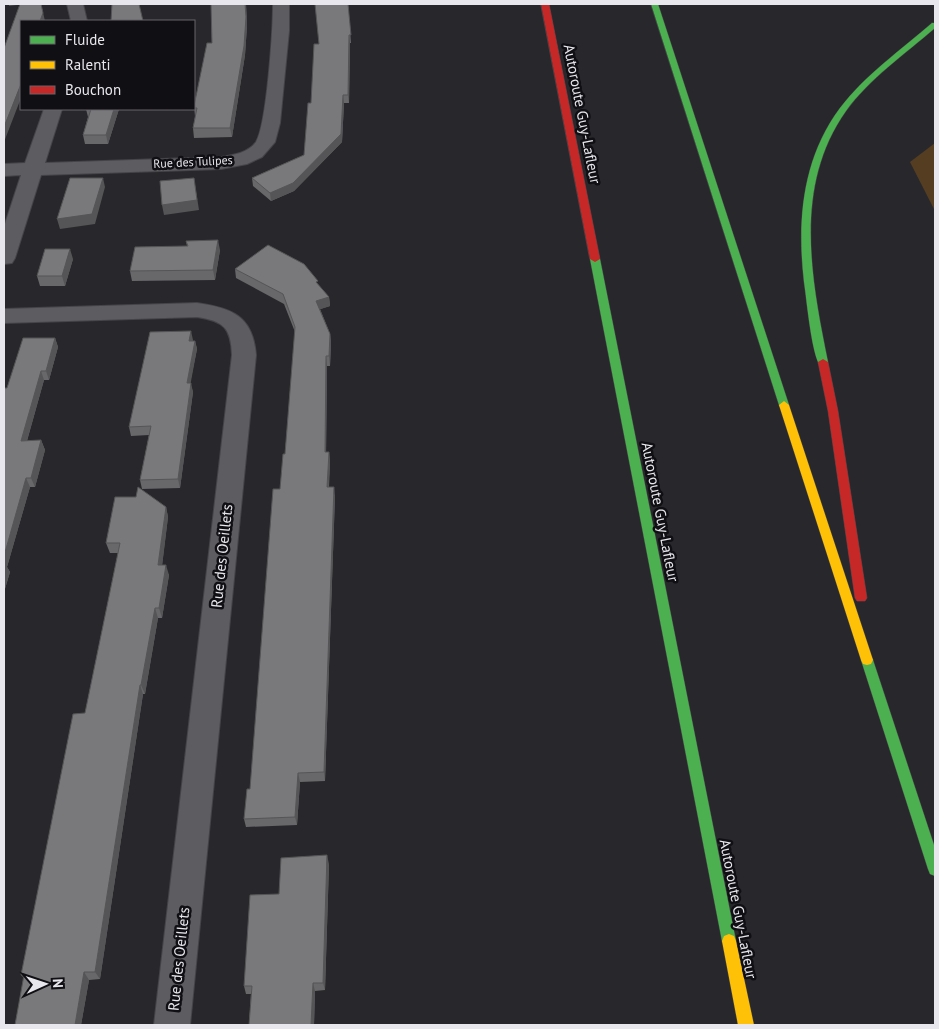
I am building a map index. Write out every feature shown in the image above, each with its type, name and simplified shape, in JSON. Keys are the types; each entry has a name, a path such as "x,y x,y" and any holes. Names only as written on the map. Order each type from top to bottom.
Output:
{"highway":[{"name":"Autoroute Guy-Lafleur","path":"545,4 746,1025"},
{"path":"654,4 935,869"},
{"path":"872,674 833,411 809,286 805,215 812,170 822,144 838,118 875,77 935,25"}],"street":[{"path":"76,4 79,20"},
{"name":"Rue des Tulipes","path":"4,170 221,163 248,157 259,150 266,142 270,129 281,31 281,4"},
{"path":"4,258 54,110"},
{"name":"Rue des Oeillets","path":"4,316 197,310 214,312 227,317 237,325 242,333 244,355 172,1025"}],"shaded area":[{"path":"935,143 935,211 910,162"}],"building":[{"path":"20,4 41,4 43,13 40,20 20,20 20,87 4,127 4,48"},
{"path":"112,4 139,4 143,20 111,20"},
{"path":"211,4 245,4 244,46 230,128 193,128 197,108 195,108 195,101 207,43 212,43"},
{"path":"315,4 348,4 351,35 349,35 348,95 343,95 341,134 293,183 270,193 252,178 304,155 308,103 311,103 314,44 319,44"},
{"path":"91,110 114,110 106,135 83,135"},
{"path":"70,178 103,178 92,214 57,219"},
{"path":"194,178 197,200 162,205 160,181"},
{"path":"218,240 213,270 130,271 135,247 188,246 186,241"},
{"path":"268,245 304,264 329,297 316,301 330,334 329,356 326,356 325,452 329,452 327,487 334,487 324,772 298,773 295,817 244,819 247,789 250,789 273,489 280,489 283,454 285,454 295,327 283,294 235,269"},
{"path":"45,249 70,249 62,276 37,276"},
{"path":"191,331 189,341 195,341 187,383 191,383 178,479 140,480 151,426 129,427 150,332"},
{"path":"23,338 55,338 46,371 41,371 21,441 41,440 31,478 26,478 4,556 4,388 7,388"},
{"path":"138,487 166,507 158,565 166,565 159,608 155,608 140,685 95,972 84,972 75,1025 15,1025 24,975 21,975 73,714 85,713 120,543 106,543 115,497 136,497"},
{"path":"327,855 323,983 313,983 311,1025 249,1025 252,986 244,986 250,895 279,894 281,858"}],"traffic: fast":[{"path":"654,4 784,405"},
{"path":"823,362 811,298 805,232 807,200 813,169 825,139 853,98 887,65 935,25"},
{"path":"595,259 729,941"},
{"path":"867,660 935,869"}],"traffic: slow":[{"path":"784,405 867,660"},
{"path":"729,941 746,1025"}],"traffic: jam":[{"path":"545,4 595,259"},
{"path":"823,362 833,411 861,598"}]}
